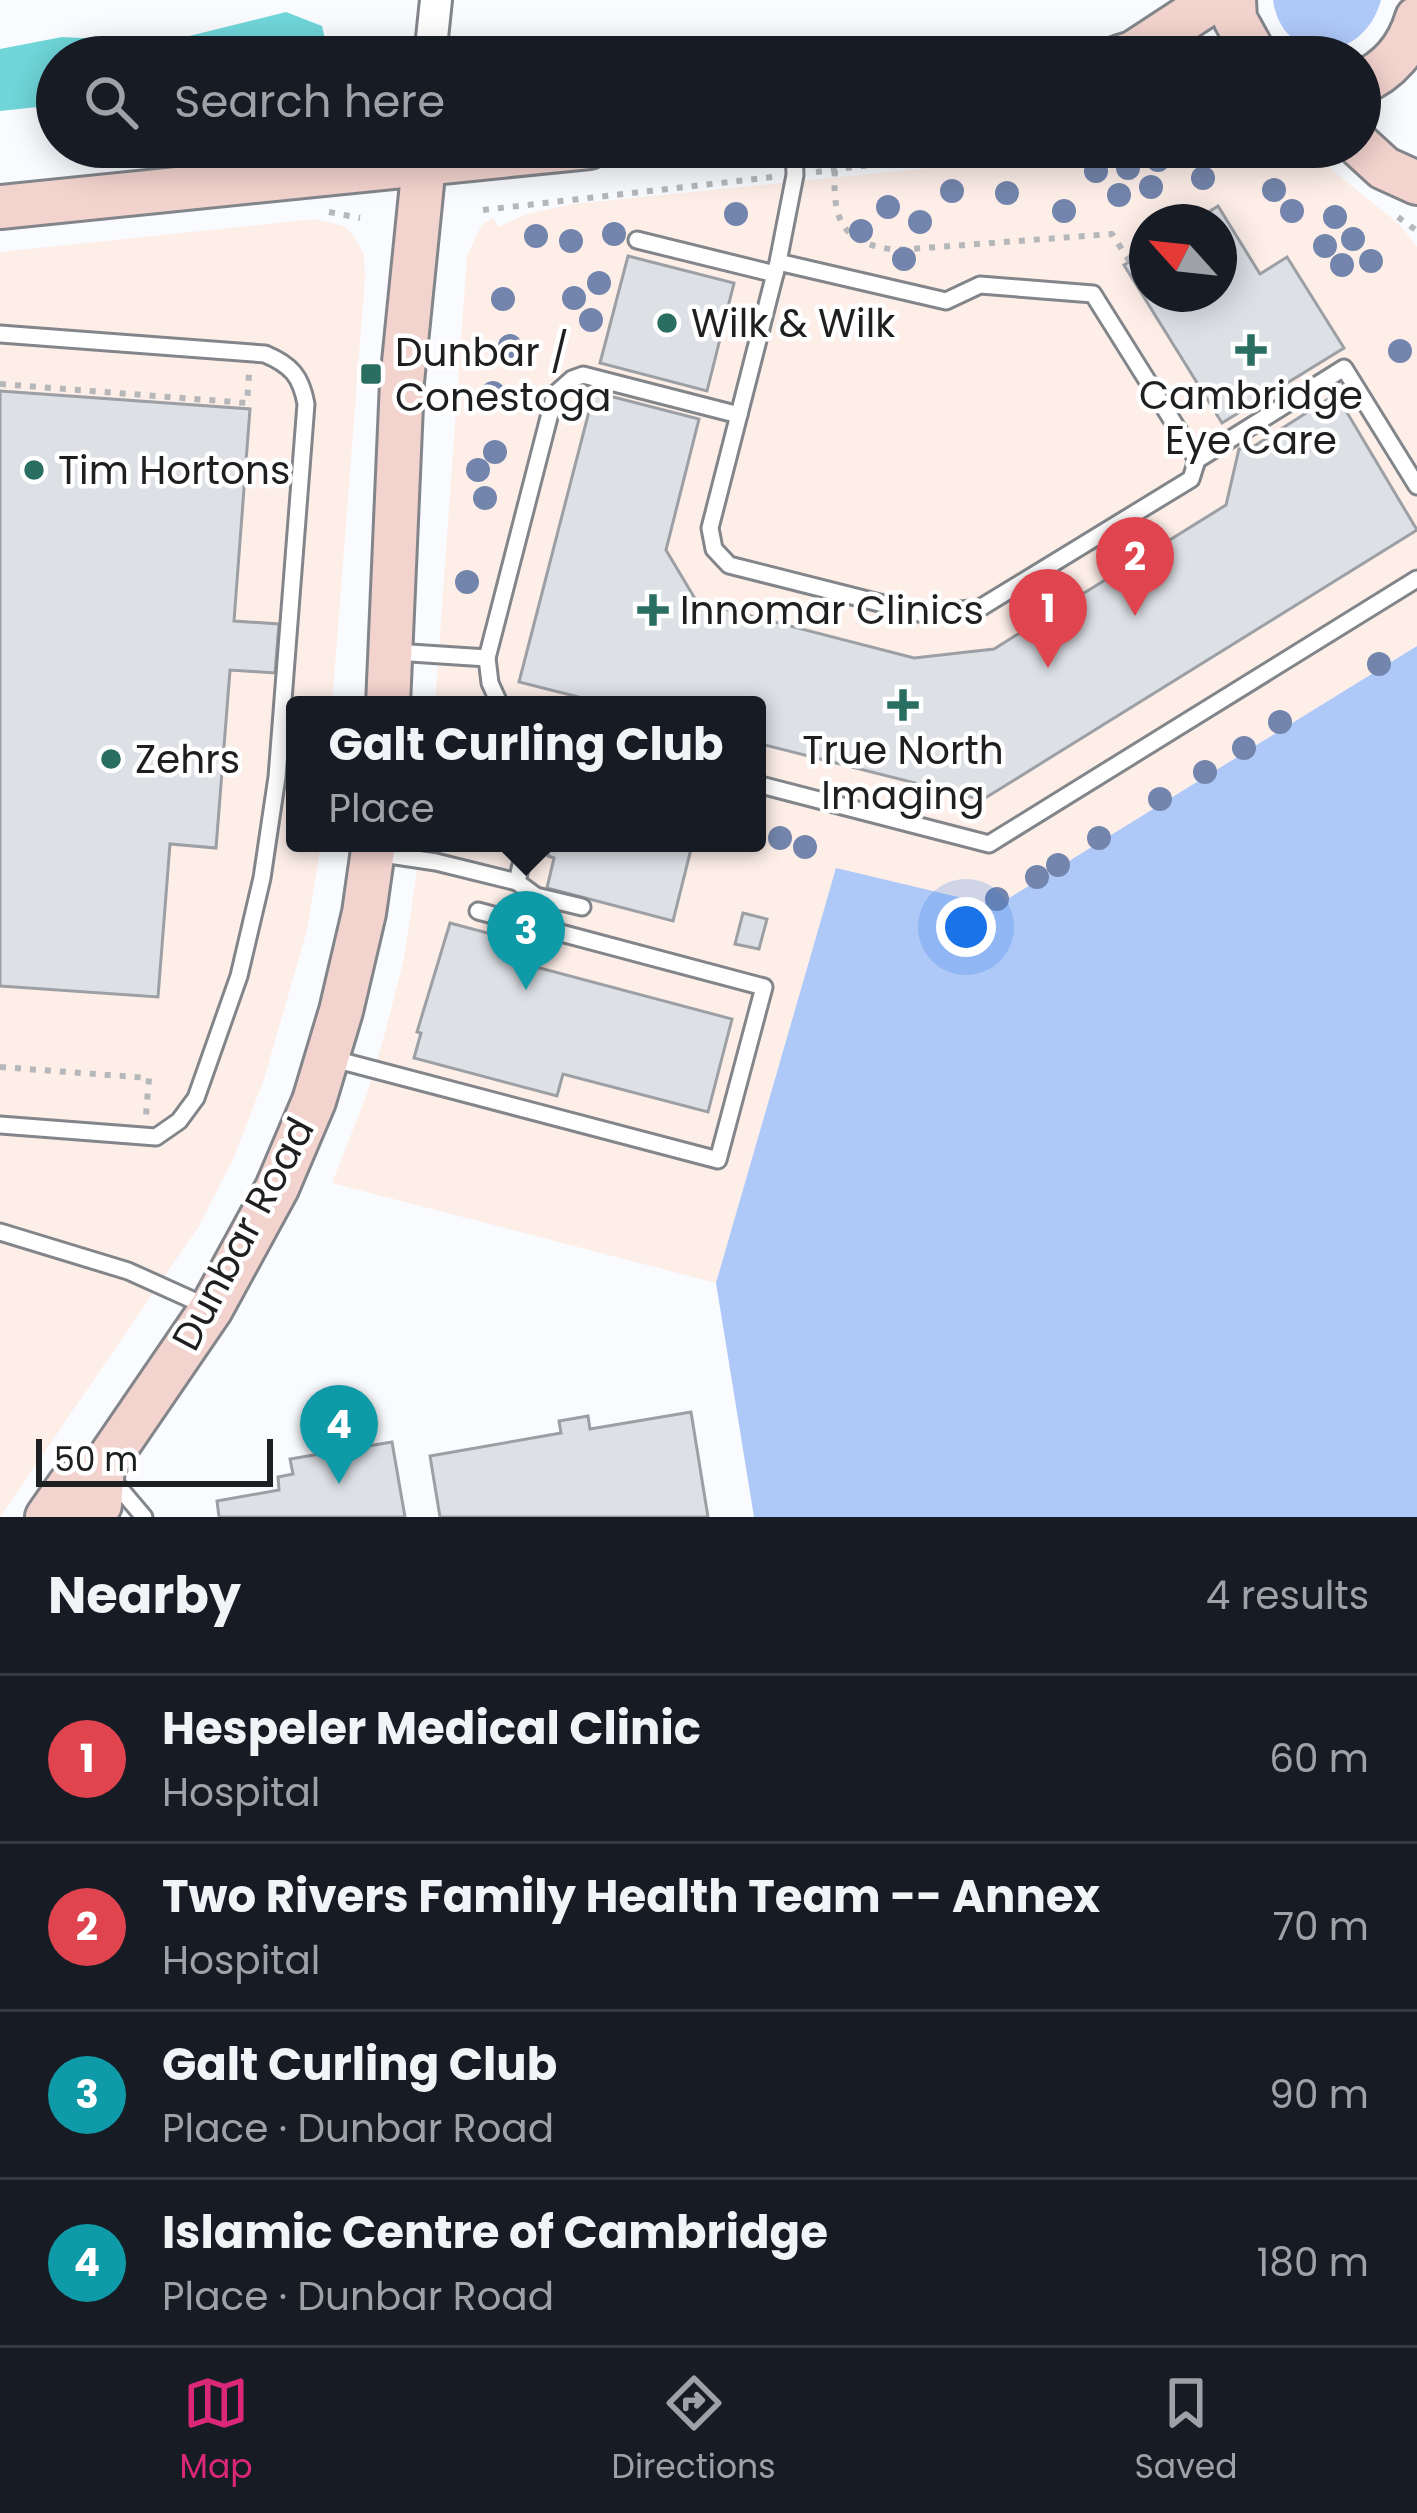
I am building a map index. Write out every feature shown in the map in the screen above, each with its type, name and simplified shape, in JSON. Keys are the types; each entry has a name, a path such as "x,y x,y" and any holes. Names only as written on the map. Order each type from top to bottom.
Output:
{"street":[{"path":"432,36 436,0"},
{"path":"1158,36 1214,0"},
{"path":"1234,0 1235,19 1244,36"},
{"path":"1381,71 1411,33"},
{"path":"1411,33 1417,90"},
{"path":"1381,165 1417,183"},
{"path":"0,207 324,168"},
{"path":"389,696 402,382 423,168"},
{"name":"Dunbar Road","path":"47,1517 70,1484 103,1467 211,1309 277,1188 327,1057 364,913 373,852"},
{"name":"Dunbar Road","path":"92,1517 100,1505 103,1467"}],"lane":[{"path":"796,168 777,268 710,528 714,548 729,565 923,614 980,608 1191,479 1197,460 1344,368 1417,486"},
{"path":"637,240 946,301 980,285 1093,294 1197,460"},
{"path":"0,334 265,354 286,363 302,381 306,404 277,777 262,878 238,976 196,1098 179,1120 156,1137 0,1125"},
{"path":"496,696 487,658 555,394 584,375 739,416"},
{"path":"766,786 989,844 1417,579"},
{"path":"392,652 487,658"},
{"path":"392,852 517,882 536,896 582,907"},
{"path":"517,882 524,852"},
{"path":"327,1057 718,1160 764,987 478,911"},
{"path":"0,1232 128,1271 211,1309"},
{"path":"103,1467 131,1507 144,1517"}],"path":[{"path":"484,210 850,168"},
{"path":"835,170 837,217 850,235 871,247 897,250 1112,234 1129,260"},
{"path":"1406,225 1417,231"},
{"path":"0,384 247,403 249,374"},
{"path":"0,1067 149,1078 144,1136"}],"shaded area":[{"path":"1273,0 1381,0 1372,22 1359,36 1290,36 1279,22"},
{"path":"286,12 322,26 324,36 189,36"},
{"path":"36,42 36,107 0,111 0,49"},
{"path":"930,168 1330,168 1399,224 1417,247 1417,646 996,906 836,869 716,1283 332,1183 385,1033 404,959 420,852 766,852 766,696 436,696 467,256 481,226 493,217 498,227 527,214 573,204"},
{"path":"315,219 343,226 353,235 364,254 365,278 333,696 286,696 286,852 320,852 307,930 264,1079 234,1157 199,1226 0,1517 0,252"},
{"path":"1417,646 1417,1517 754,1517 716,1283 836,868 996,906"}],"building":[{"path":"1237,237 1260,274 1287,257 1344,348 1222,423 1153,312 1237,312"},
{"name":"Wilk & Wilk","path":"628,256 734,283 707,391 600,363"},
{"name":"Zehrs","path":"0,391 250,409 234,621 279,624 275,673 230,670 216,848 170,844 158,997 0,986"},
{"path":"594,392 699,419 666,550 697,602 914,658 994,649 1226,505 1239,449 1251,448 1336,394 1417,530 982,800 766,745 766,696 574,696 519,682"},
{"path":"549,852 690,852 673,921 547,888 554,858"},
{"path":"743,913 767,919 759,949 735,944"},
{"path":"450,923 521,942 517,962 732,1019 708,1112 563,1074 557,1096 414,1058 421,1033 417,1032"},
{"path":"691,1412 708,1517 440,1517 430,1456 561,1433 559,1421 588,1416 590,1429"},
{"path":"392,1442 405,1517 219,1517 217,1501 279,1490 278,1477 293,1474 290,1459"}],"place":[{"name":"Wilk & Wilk","path":"667,323"},
{"name":"Cambridge Eye Care","path":"1251,350"},
{"name":"Dunbar / Conestoga","path":"371,374"},
{"name":"Tim Hortons","path":"34,470"},
{"name":"Innomar Clinics","path":"653,610"},
{"name":"Two Rivers Family Health Team -- Annex","path":"1135,616"},
{"name":"Hespeler Medical Clinic","path":"1048,668"},
{"name":"True North Imaging","path":"903,705"},
{"name":"Zehrs","path":"111,759"},
{"name":"Galt Curling Club","path":"526,990"},
{"name":"Islamic Centre of Cambridge","path":"339,1484"}]}
